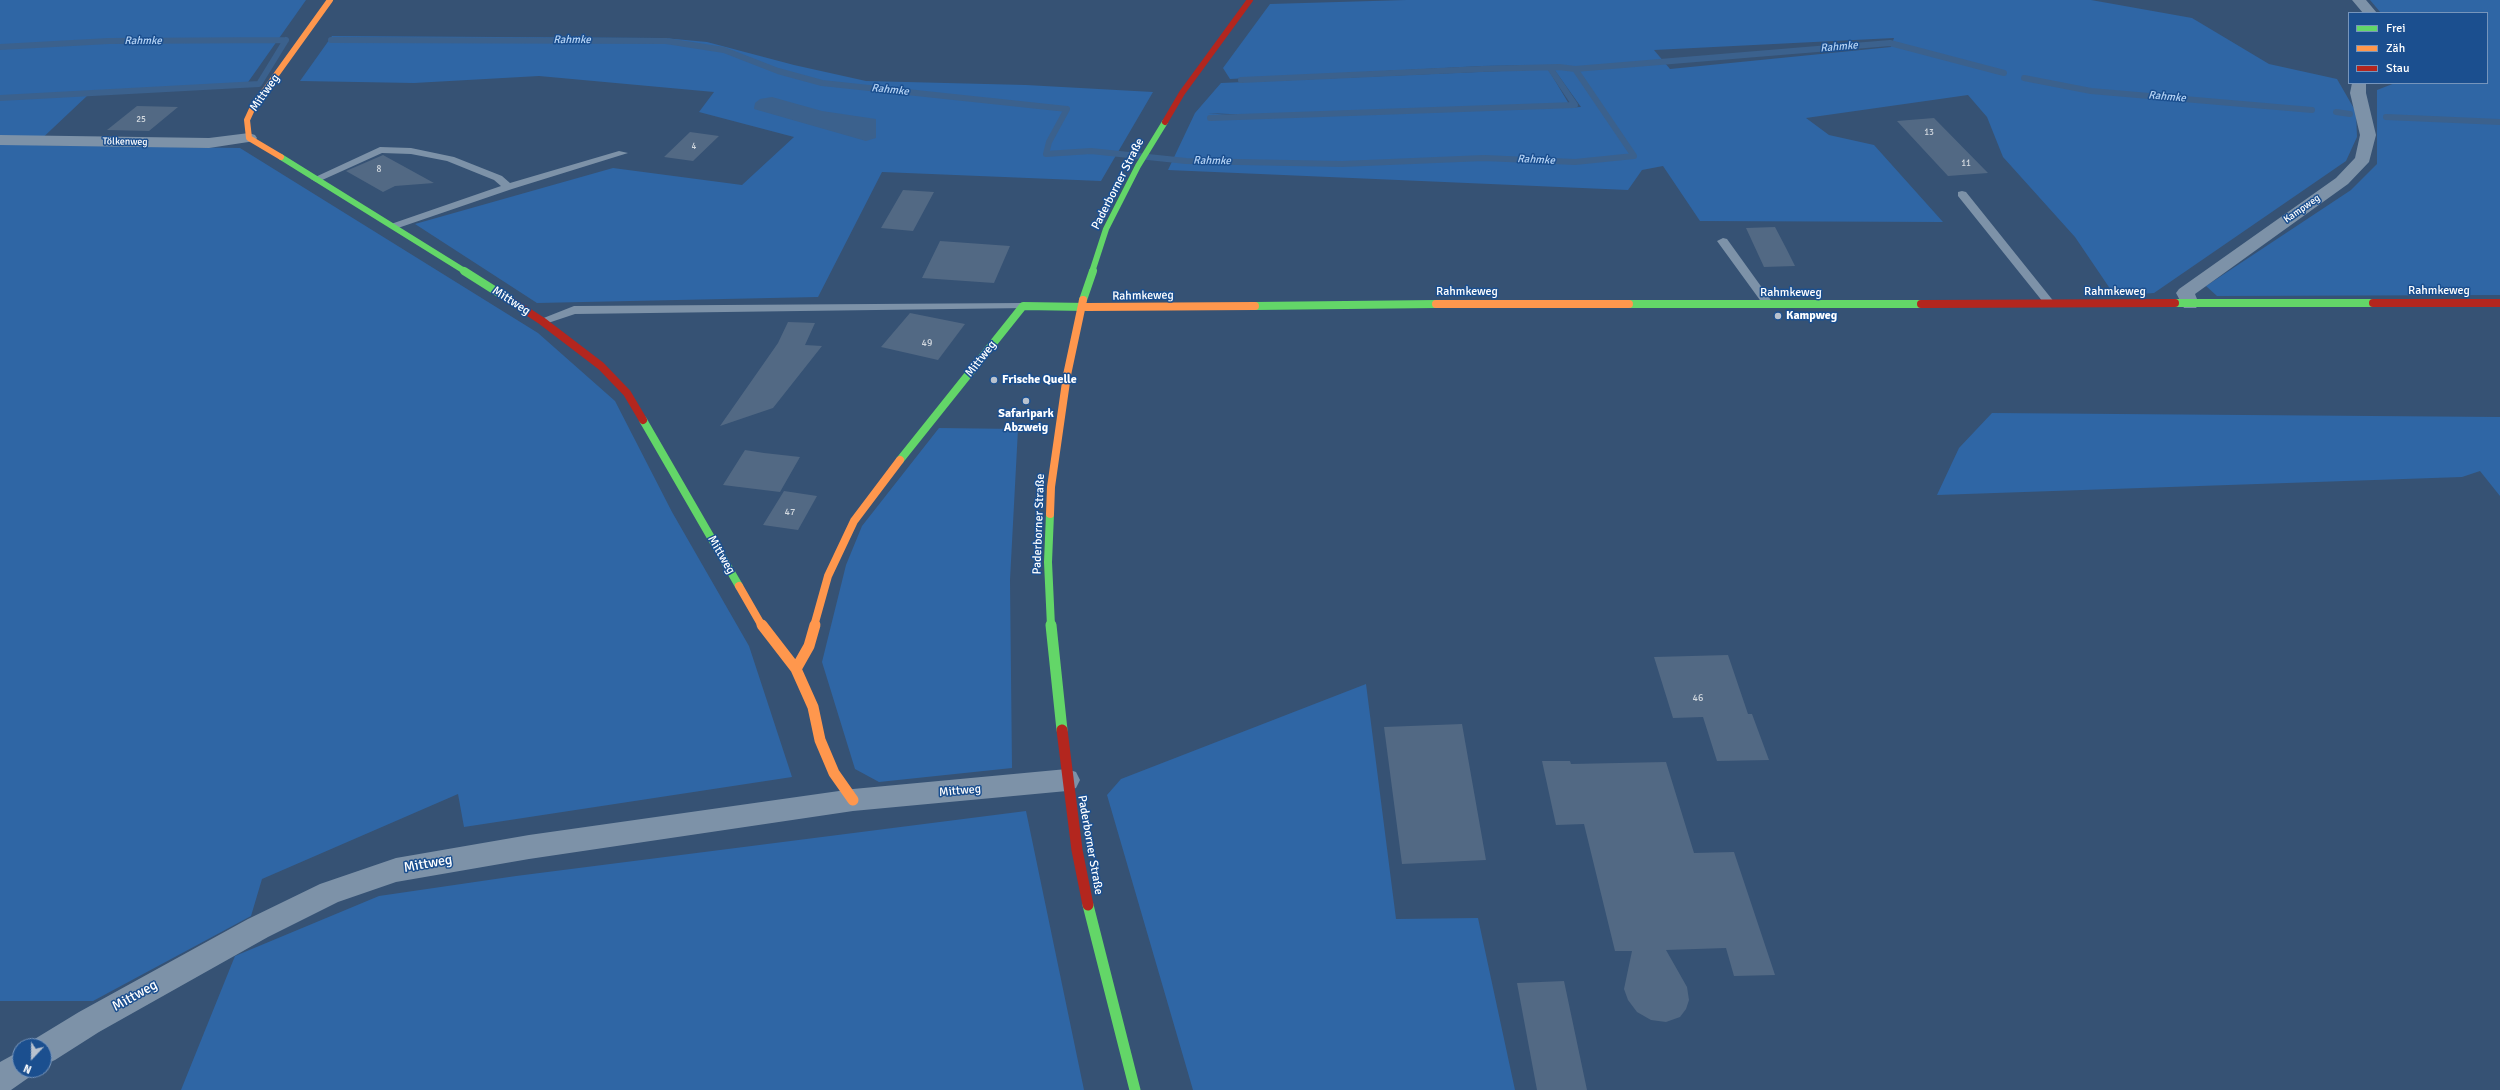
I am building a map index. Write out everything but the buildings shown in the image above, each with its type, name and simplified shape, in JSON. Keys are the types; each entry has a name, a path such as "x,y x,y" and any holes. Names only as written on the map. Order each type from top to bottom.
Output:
{"street":[{"name":"Mittweg","path":"330,0 254,107 246,126 249,138 395,226 542,321 601,366 627,392 764,629 796,669 813,707 820,740 834,773 853,800"},
{"name":"Paderborner Straße","path":"1135,1090 1094,933 1077,850 1067,780 1051,628 1049,554 1051,487 1057,434 1081,307 1106,229 1138,166 1182,93 1250,0"},
{"path":"2359,0 2369,12"},
{"name":"Kampweg","path":"2190,304 2185,292 2342,180 2363,159 2368,135 2358,93 2359,84"},
{"name":"Tölkenweg","path":"0,140 210,143 249,138"},
{"name":"Rahmkeweg","path":"1081,307 2051,305 2500,302"},
{"name":"Mittweg","path":"796,669 809,646 828,576 854,521 869,499 1023,306"},
{"path":"1023,306 1081,307"},
{"name":"Mittweg","path":"52,1045 89,1022 258,928 330,892 396,870 528,847 853,800 1067,780"},
{"path":"0,1079 12,1071"}],"lane":[{"path":"316,179 380,150 411,150 450,159 498,178 508,187"},
{"path":"395,226 508,187 624,153"},
{"path":"1962,194 2051,305"},
{"path":"1722,241 1769,305"},
{"path":"542,321 574,310 1023,306"}],"shaded area":[{"path":"0,0 306,0 246,85 88,95 35,145 240,148 538,333 615,401 672,512 749,646 792,777 464,827 458,794 262,879 251,916 93,1001 0,1001"},
{"path":"1406,0 2091,0 2192,18 2269,64 2337,79 2356,112 2357,137 2346,161 2154,293 2115,296 2075,237 2003,157 1987,117 1968,95 1806,118 1829,135 1874,145 1943,222 1700,221 1663,166 1642,170 1628,190 1168,170 1195,113 1221,83 1548,69 1569,104 1251,115 1208,113 1257,118 1581,107 1551,65 1483,66 1230,79 1223,68 1270,4","holes":["1894,38 1891,47 1670,69 1654,50"]},
{"path":"2370,0 2500,0 2500,295 2217,296 2206,286 2351,190 2377,164 2377,90 2392,84 2488,84 2488,12 2380,12"},
{"path":"332,36 664,38 707,42 794,65 866,81 1026,85 1153,92 1101,181 882,172 818,297 537,303 415,224 613,168 742,185 794,137 699,112 714,92 539,76 414,83 300,81"},
{"path":"772,97 822,111 876,119 876,138 866,141 754,109 755,103 760,99"},
{"path":"1992,413 2500,417 2500,496 2480,471 2462,477 1937,495 1959,448"},
{"path":"939,428 1018,429 1010,580 1012,768 879,782 855,769 822,662 846,565 862,526"},
{"path":"1366,684 1396,919 1478,918 1515,1090 1193,1090 1107,795 1121,779"},
{"path":"1026,811 1084,1090 181,1090 235,956 379,896 516,876"}],"waterway":[{"path":"0,47 109,41 286,40 259,84 0,98"},
{"name":"Rahmke","path":"331,40 666,41 724,50 778,71 822,83 1067,109 1049,142 1046,154 1091,151 1186,161 1342,164 1484,158 1575,162 1634,156 1575,69"},
{"name":"Rahmke","path":"1575,69 1890,43 2004,73"},
{"path":"1241,80 1482,69 1559,67 1575,69"},
{"name":"Rahmke","path":"1210,118 1575,105 1550,68"},
{"name":"Rahmke","path":"2024,78 2091,91 2312,110"},
{"name":"Rahmke","path":"2336,112 2350,114"},
{"name":"Rahmke","path":"2386,117 2500,122"}],"traffic: fast":[{"path":"1083,300 1106,229 1138,166 1165,122"},
{"path":"281,157 395,226 502,295"},
{"path":"2175,303 2373,303"},
{"path":"1255,306 1436,304"},
{"path":"1629,304 1921,304"},
{"path":"900,460 1023,306 1087,307"},
{"path":"643,420 739,586"},
{"path":"1050,514 1048,562 1051,628 1062,730"},
{"path":"1088,905 1135,1090"}],"traffic: slow":[{"path":"281,157 249,138 247,120 253,107 330,0"},
{"path":"1050,514 1051,487 1067,375 1083,300"},
{"path":"1436,304 1629,304"},
{"path":"1087,307 1255,306"},
{"path":"796,669 809,646 828,576 854,521 900,460"},
{"path":"739,586 764,629 796,669 813,707 820,740 834,773 853,800"}],"traffic: jam":[{"path":"1165,122 1182,93 1250,0"},
{"path":"502,295 542,321 601,366 627,393 643,420"},
{"path":"1921,304 2175,303"},
{"path":"2373,303 2500,303"},
{"path":"1062,730 1077,850 1088,905"}],"place":[{"name":"Kampweg","path":"1778,316"},
{"name":"Frische Quelle","path":"994,380"},
{"name":"Safaripark Abzweig","path":"1026,401"}]}
